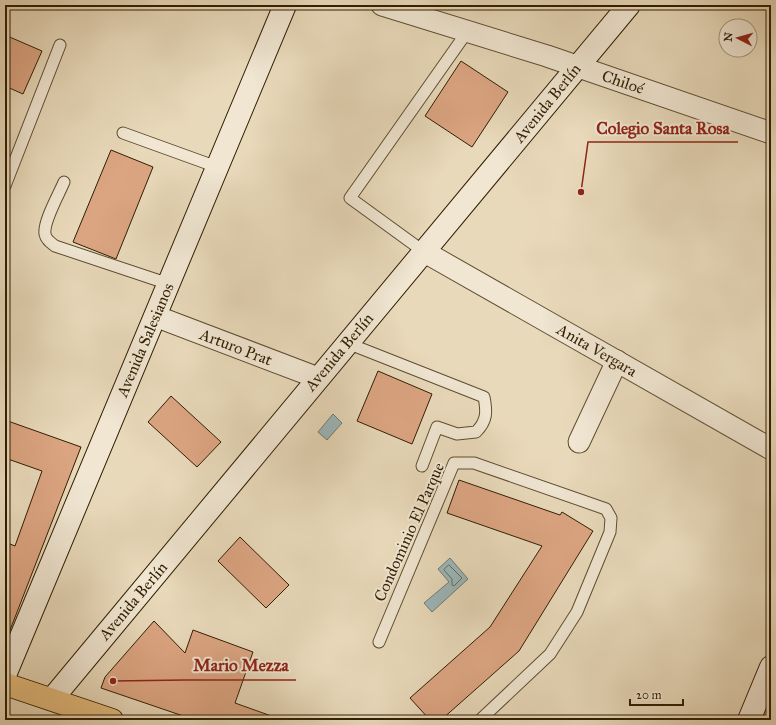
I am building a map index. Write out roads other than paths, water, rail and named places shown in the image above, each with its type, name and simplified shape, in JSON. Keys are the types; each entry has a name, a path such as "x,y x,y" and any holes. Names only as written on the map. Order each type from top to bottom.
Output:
{"main road":[{"path":"5,684 112,720"}],"street":[{"name":"Avenida Salesianos","path":"5,675 285,5"},
{"name":"Chiloé","path":"382,5 577,67 771,133"},
{"name":"Avenida Berlín","path":"52,700 423,251 629,5"},
{"name":"Anita Vergara","path":"423,251 771,449"},
{"name":"Arturo Prat","path":"155,316 318,378"},
{"path":"579,442 617,361"},
{"path":"749,720 771,667"}],"lane":[{"path":"423,251 350,198 467,32"},
{"path":"5,186 60,45"},
{"path":"123,133 217,167"},
{"path":"64,182 46,226 45,235 49,242 55,246 169,284"},
{"path":"347,343 484,397 486,410 483,425 476,432 457,434 437,427 422,466"},
{"name":"Condominio El Parque","path":"379,642 454,463 474,463 606,509 611,518 610,532 577,612 550,654 480,720"}],"water":[{"path":"333,414 342,423 327,440 318,432"},
{"path":"450,558 468,579 432,612 424,603 449,582 438,569"}],"place":[{"name":"Colegio Santa Rosa","path":"581,192"},
{"name":"Mario Mezza","path":"113,681"}]}
